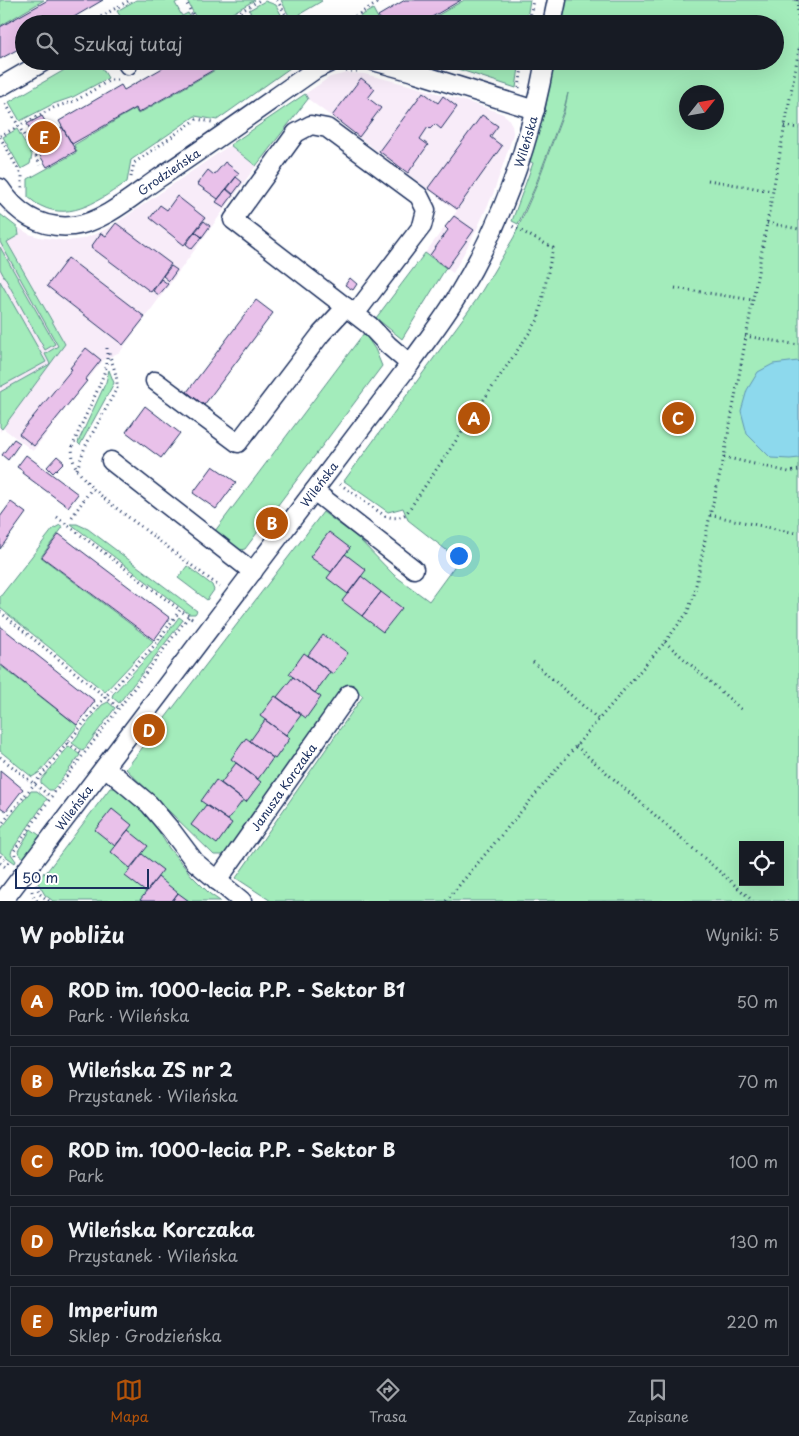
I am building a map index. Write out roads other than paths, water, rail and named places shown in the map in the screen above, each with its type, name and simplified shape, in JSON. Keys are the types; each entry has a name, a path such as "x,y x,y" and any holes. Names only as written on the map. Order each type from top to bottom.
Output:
{"street":[{"path":"554,15 557,0"},
{"path":"3,95 34,70"},
{"name":"Grodzieńska","path":"0,188 12,205 20,212 43,224 60,227 75,226 100,217 315,70"},
{"path":"406,70 535,110"},
{"name":"Wileńska","path":"6,897 410,364 458,296 496,223 514,181 528,138 544,70"},
{"path":"155,381 238,443 322,334 351,310 422,226 426,210 419,196 327,128 311,125 296,133 233,220 351,310 369,324 388,345 410,364"},
{"path":"112,461 252,572"},
{"path":"314,490 414,569"},
{"name":"Janusza Korczaka","path":"217,881 349,694"},
{"path":"105,766 149,804 195,862 242,901"}],"water":[{"path":"798,361 799,458 771,458 747,434 741,411 747,390 758,372 773,364"}],"place":[{"name":"Imperium","path":"44,137"},
{"name":"ROD im. 1000-lecia P.P. - Sektor B1","path":"474,418"},
{"name":"ROD im. 1000-lecia P.P. - Sektor B","path":"678,418"},
{"name":"Wileńska ZS nr 2","path":"272,523"},
{"name":"Wileńska Korczaka","path":"149,730"}]}
